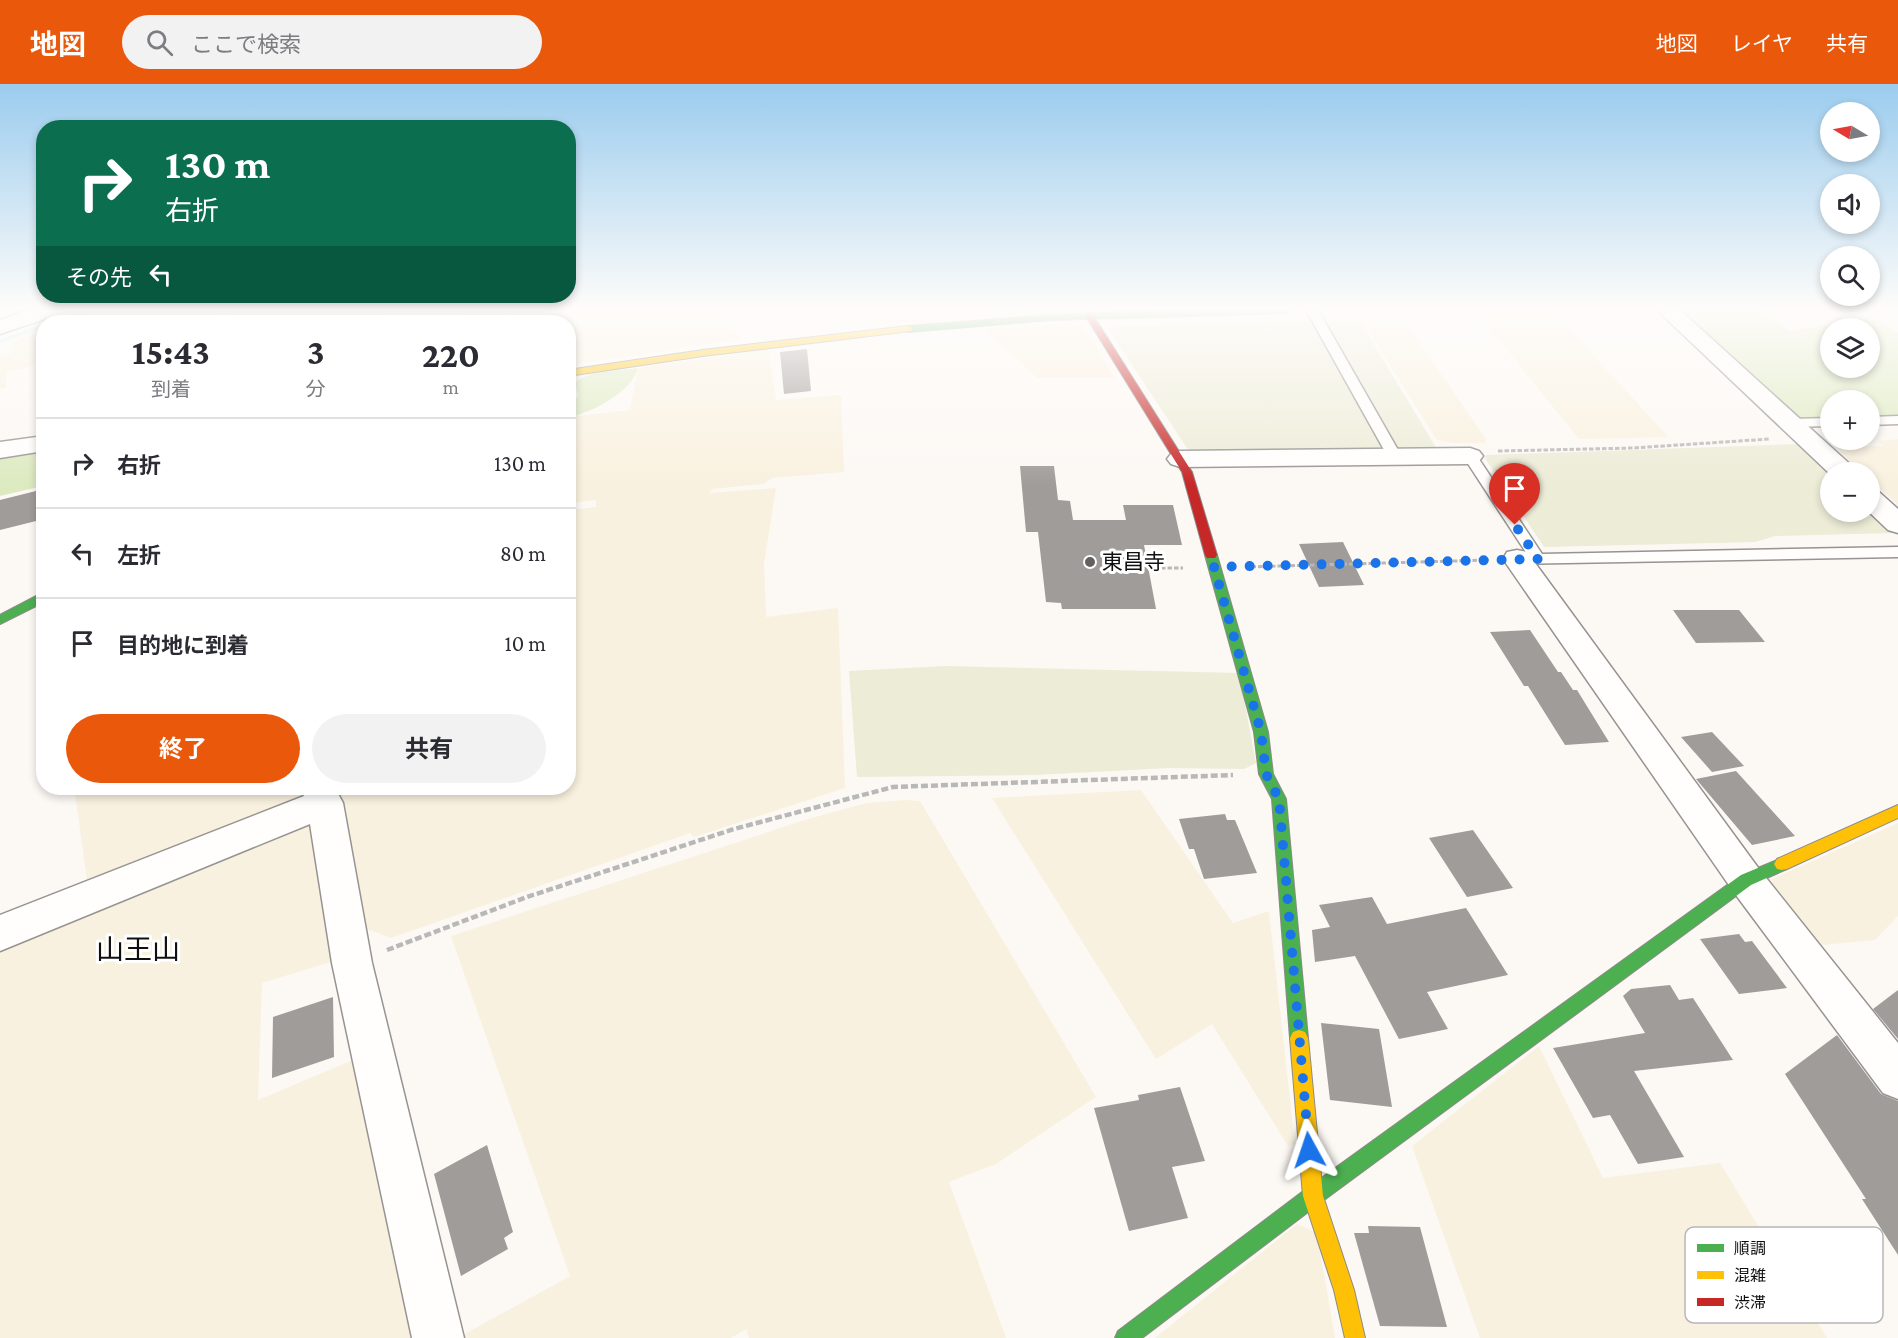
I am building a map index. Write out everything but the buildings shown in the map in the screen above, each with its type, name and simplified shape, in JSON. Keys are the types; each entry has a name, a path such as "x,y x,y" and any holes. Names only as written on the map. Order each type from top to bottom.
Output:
{"street":[{"path":"576,372 598,369"},
{"path":"1123,369 1186,472 1261,732 1266,774 1279,799 1313,1196 1344,1290 1355,1338"},
{"path":"1731,369 1832,462"},
{"path":"0,450 36,444"},
{"path":"1180,459 1470,456"},
{"path":"1880,507 1898,524"},
{"path":"1527,559 1746,880 1898,1078"},
{"path":"0,620 36,600"},
{"path":"0,933 321,795 352,963 438,1338"},
{"path":"1125,1338 1313,1196 1746,880 1898,811"}],"lane":[{"path":"1345,369 1395,457"},
{"path":"1880,421 1898,420"},
{"path":"1797,430 1820,424"},
{"path":"1470,456 1527,559 1898,552"}],"path":[{"path":"1470,456 1487,451 1633,448 1797,430"},
{"path":"1148,568 1527,559"},
{"path":"352,963 527,897 734,829 893,786 1266,774"}],"shaded area":[{"path":"0,369 23,369 7,372 6,388 0,389"},
{"path":"638,369 772,369 776,400 841,395 844,472 772,478 763,484 712,489 709,493 776,488 764,564 766,617 838,608 845,788 694,837 690,833 391,938 362,927 333,795 576,795 576,509 596,507 596,500 576,502 576,416 630,410"},
{"path":"1027,369 1109,369 1115,378 1037,378"},
{"path":"1392,369 1437,369 1486,439 1485,443 1452,443 1437,440"},
{"path":"1522,369 1606,369 1668,437 1579,439"},
{"path":"1898,439 1898,505 1880,489 1880,462 1851,462 1838,450 1880,450 1880,446 1883,446 1880,441"},
{"path":"1141,790 1233,923 1269,911 1295,1144 1288,1146 1212,1024 1156,1059 992,798"},
{"path":"75,795 304,795 293,807 88,888"},
{"path":"920,801 1096,1097 996,1164 949,1182 1006,1338 749,1338 746,1329 731,1338 463,1338 463,1335 570,1276 451,936 808,819 867,803"},
{"path":"300,822 314,825 340,959 262,983 258,1100 360,1057 419,1338 0,1338 0,945"},
{"path":"1898,823 1898,916 1875,940 1812,946 1771,892 1772,879"},
{"path":"1539,1046 1603,1178 1720,1163 1759,1227 1685,1227 1685,1323 1818,1323 1827,1338 1480,1338 1412,1146"},
{"path":"1297,1224 1317,1233 1335,1338 1155,1338"}],"green space":[{"path":"638,369 634,377 620,393 599,406 576,415 578,395 576,382 581,378 605,371"},
{"path":"1134,369 1388,369 1437,449 1191,454"},
{"path":"1746,369 1820,369 1820,378 1880,378 1880,369 1898,369 1898,416 1880,417 1880,390 1820,390 1820,418 1801,418"},
{"path":"1798,444 1820,465 1820,522 1880,522 1892,533 1775,536 1755,542 1544,547 1485,458 1486,455"},
{"path":"36,449 36,488 0,496 0,456"},
{"path":"946,666 1239,673 1256,763 1244,769 1169,768 1035,775 857,777 849,671"}],"traffic: fast":[{"path":"1211,555 1261,732 1266,774 1279,799 1299,1038"},
{"path":"0,620 36,600"},
{"path":"1125,1338 1313,1196 1746,880 1782,864"}],"traffic: slow":[{"path":"576,372 598,369"},
{"path":"1782,864 1898,811"},
{"path":"1299,1038 1313,1196 1344,1290 1355,1338"}],"traffic: jam":[{"path":"1122,369 1187,472 1211,555"}],"place":[{"name":"東昌寺","path":"1090,562"}],"district":[{"name":"山王山","path":"138,949"}],"route":[{"path":"1309,1150 1279,799 1266,774 1261,732 1214,567 1538,559 1515,525"}]}
